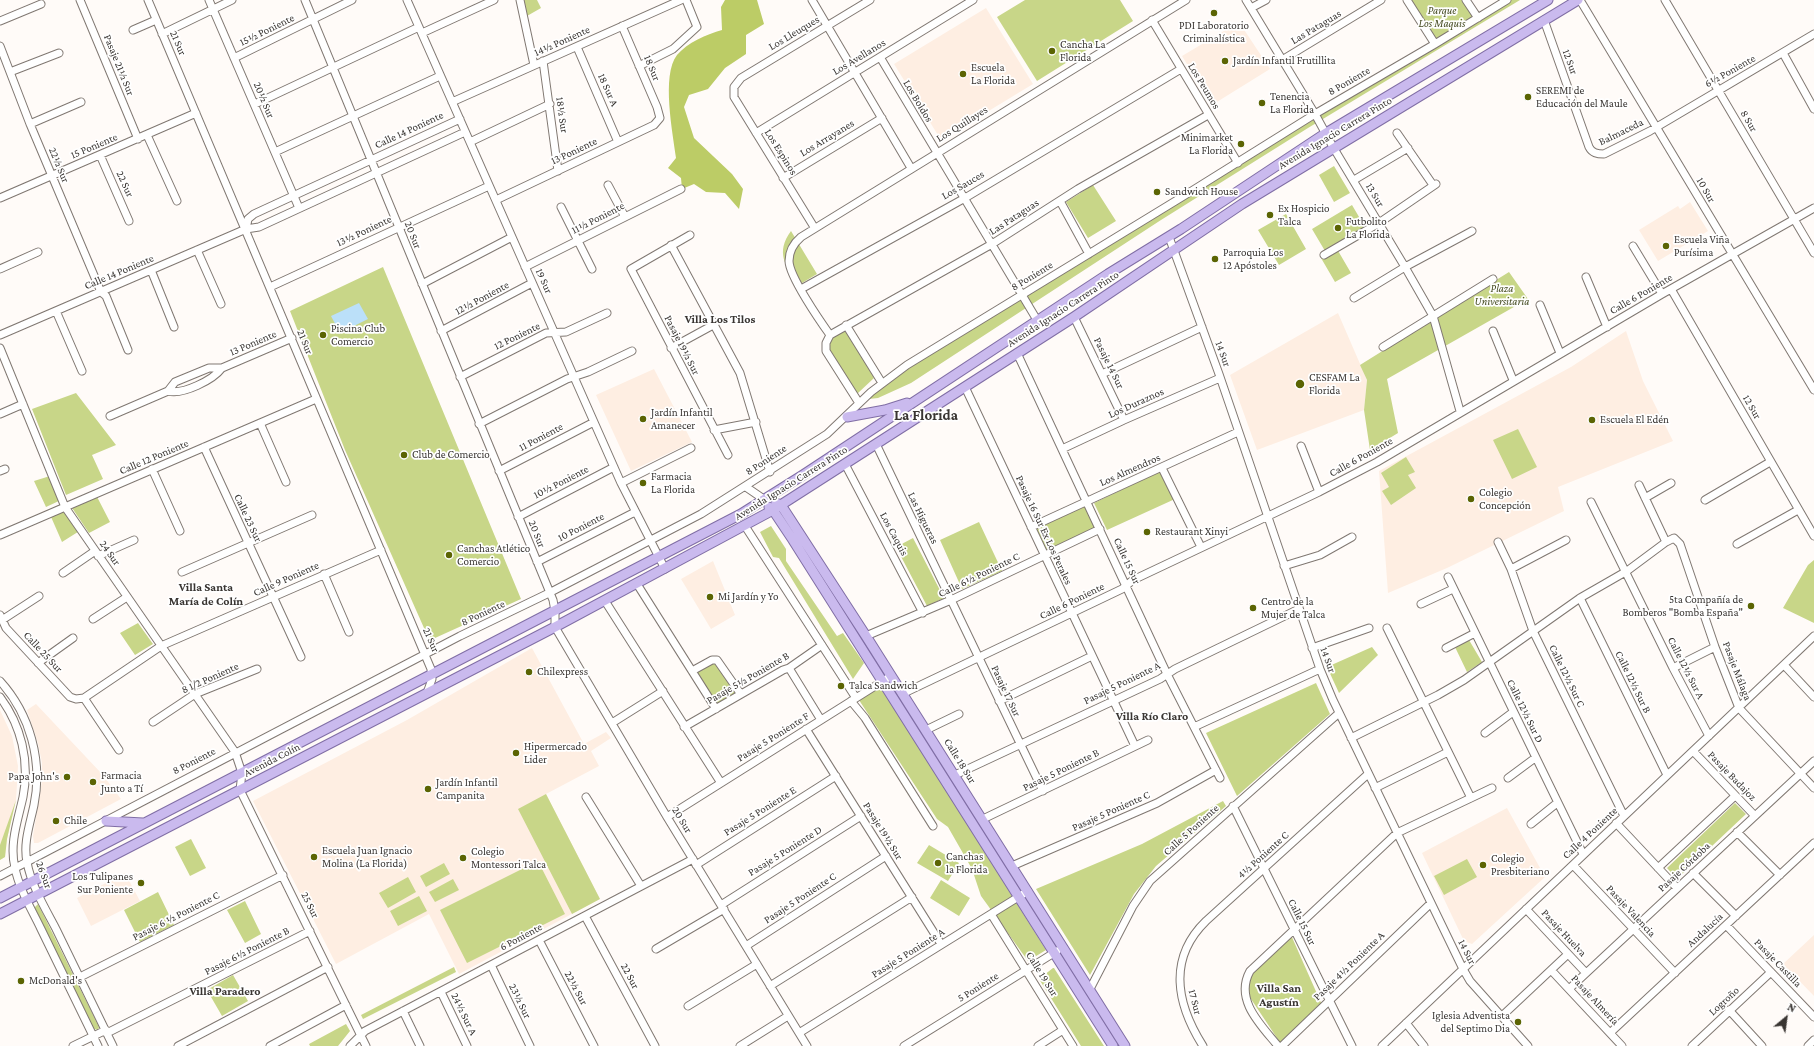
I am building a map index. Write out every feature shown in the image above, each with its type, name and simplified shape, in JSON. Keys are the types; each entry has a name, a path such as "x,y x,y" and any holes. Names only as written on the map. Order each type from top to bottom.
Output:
{"main road":[{"name":"Avenida Ignacio Carrera Pinto","path":"555,611 763,501 1037,320 1169,237 1326,133 1548,0"},
{"name":"Avenida Ignacio Carrera Pinto","path":"555,627 777,508 1074,317 1175,249 1333,147 1579,0"},
{"path":"847,417 885,410 919,398"},
{"path":"763,501 777,508"},
{"name":"Calle 18 Sur","path":"777,508 866,636 887,678 902,694 926,730 1125,1046"},
{"name":"Calle 18 Sur","path":"777,508 887,678 1018,897 1055,952 1113,1046"},
{"name":"Avenida Colín","path":"0,898 555,611"},
{"name":"Avenida Colín","path":"0,914 555,627"},
{"path":"106,821 134,823 148,822"}],"street":[{"name":"Pasaje 21½ Sur","path":"80,0 138,139"},
{"name":"21 Sur","path":"148,0 292,338 316,399 425,654 432,674"},
{"name":"20½ Sur","path":"209,0 299,208"},
{"path":"162,34 232,0"},
{"name":"20 Sur","path":"305,0 550,593 555,611 555,627 694,862 807,1046"},
{"name":"15½ Poniente","path":"234,58 352,0"},
{"name":"19 Sur","path":"407,0 621,483 649,541 665,569"},
{"path":"254,104 333,67 494,0"},
{"path":"520,0 534,65"},
{"name":"14½ Poniente","path":"452,102 681,0"},
{"path":"639,66 673,49 697,27 686,0"},
{"path":"812,0 911,168"},
{"name":"Los Lleuques","path":"734,87 741,78 870,0"},
{"name":"Los Avellanos","path":"756,133 973,0"},
{"name":"Los Quillayes","path":"801,289 790,272 789,255 797,240 814,227 1186,0"},
{"name":"13 Sur","path":"1246,0 1406,267 1433,316 1460,411"},
{"path":"1252,8 1266,0"},
{"name":"Las Pataguas","path":"1282,60 1382,0"},
{"path":"1407,0 1436,44"},
{"path":"1466,0 1478,18"},
{"name":"10 Sur","path":"1579,0 1814,390"},
{"name":"8 Sur","path":"1665,0 1814,253"},
{"name":"8 Poniente","path":"0,876 235,752 425,654 550,593 701,514 770,472 827,434 882,383 907,365 1238,163 1315,114 1436,44 1504,1"},
{"path":"0,21 41,4"},
{"path":"133,30 156,20"},
{"name":"Los Peumos","path":"1152,20 1238,163"},
{"name":"12 Sur","path":"1544,20 1589,146 1595,153"},
{"name":"18 Sur","path":"622,26 657,107 660,118"},
{"name":"6½ Poniente","path":"1656,126 1814,34"},
{"name":"22½ Sur","path":"0,46 30,124 101,292 106,296 128,350"},
{"name":"18 Sur A","path":"577,47 618,142"},
{"path":"10,72 59,53"},
{"path":"1783,53 1814,109"},
{"name":"Los Boldos","path":"880,57 1037,320"},
{"name":"18½ Sur","path":"543,61 558,171"},
{"name":"Los Sauces","path":"801,289 965,198 1181,69"},
{"path":"275,152 440,76"},
{"name":"Los Espinos","path":"734,87 734,97 814,227"},
{"path":"30,124 81,102"},
{"path":"470,142 550,104"},
{"name":"15 Poniente","path":"0,198 196,113"},
{"name":"Las Pataguas","path":"830,334 992,244 1060,201 1208,115"},
{"name":"13 Poniente","path":"496,200 654,125 660,118"},
{"name":"Los Arrayanes","path":"784,178 882,118"},
{"name":"Calle 14 Poniente","path":"246,229 248,219 251,216 460,119"},
{"name":"Balmaceda","path":"1595,153 1604,154 1656,126"},
{"name":"Calle 14 Poniente","path":"0,335 246,229 258,227 465,132"},
{"path":"1324,255 1379,223 1435,184 1397,133"},
{"path":"147,135 176,200"},
{"path":"1354,180 1408,148"},
{"name":"22 Sur","path":"100,155 129,221"},
{"path":"608,185 625,217"},
{"name":"13½ Poniente","path":"270,287 489,186"},
{"name":"11½ Poniente","path":"525,266 681,189"},
{"path":"1060,201 1089,254"},
{"path":"561,208 592,269"},
{"name":"Calle 6 Poniente","path":"902,694 1071,614 1127,585 1133,580 1319,492 1377,462 1513,380 1794,218 1814,208"},
{"path":"1354,298 1406,267 1472,231"},
{"path":"690,235 672,245 715,324 740,374 756,422 770,472"},
{"path":"422,284 512,237"},
{"name":"14 Sur","path":"1169,237 1175,249 1220,378 1312,648 1339,713 1462,969 1470,981 1528,1046"},
{"name":"Pasaje 19½ Sur","path":"672,245 632,269 671,348 728,455"},
{"path":"1633,246 1662,294"},
{"path":"198,250 221,304"},
{"path":"0,269 38,252"},
{"path":"151,270 174,327"},
{"path":"1586,277 1607,326"},
{"path":"1383,347 1493,279"},
{"name":"12½ Poniente","path":"441,331 532,283"},
{"path":"801,289 830,334 826,343 826,351 859,404"},
{"name":"12 Sur","path":"1672,289 1770,462 1814,536"},
{"path":"1540,305 1560,353"},
{"path":"56,311 82,371"},
{"name":"12 Poniente","path":"460,377 546,333 566,332 607,313"},
{"name":"Pasaje 14 Sur","path":"1074,317 1124,420"},
{"path":"671,348 715,324"},
{"path":"846,325 882,383"},
{"path":"1102,374 1202,327"},
{"path":"1493,331 1513,380"},
{"name":"13 Poniente","path":"168,391 173,384 209,368 222,368 292,338"},
{"name":"24 Sur","path":"0,348 65,507 235,752 242,774"},
{"path":"479,424 574,377 632,351"},
{"name":"Calle 15 Sur","path":"1018,353 1086,502 1127,585 1168,674 1220,778"},
{"name":"13 Poniente","path":"110,416 168,391 180,392 213,378 222,368"},
{"name":"Los Duraznos","path":"1062,449 1220,378"},
{"name":"Pasaje 16 Sur Ex Los Perales","path":"965,387 1071,614 1135,746"},
{"name":"Calle 12 Poniente","path":"0,535 316,399"},
{"path":"0,414 23,404"},
{"name":"11 Poniente","path":"499,471 594,422"},
{"path":"714,430 756,422"},
{"path":"260,423 286,482"},
{"name":"Los Almendros","path":"1031,528 1238,432"},
{"name":"Las Higueras","path":"876,444 951,600"},
{"path":"1301,446 1319,492"},
{"name":"Calle 23 Sur","path":"204,447 247,543 301,657"},
{"path":"621,483 690,448"},
{"path":"1705,500 1770,462"},
{"name":"Los Caquis","path":"845,464 923,613"},
{"name":"10½ Poniente","path":"518,516 614,467"},
{"path":"1162,468 1201,547"},
{"path":"152,470 180,531"},
{"path":"1645,498 1671,483"},
{"path":"1351,738 1458,684 1580,598 1627,571 1666,542 1639,485"},
{"path":"746,487 763,501"},
{"name":"Calle 12½ Sur A","path":"1591,502 1627,571 1673,668 1709,736"},
{"path":"1737,544 1798,510"},
{"name":"10 Poniente","path":"537,562 635,512"},
{"path":"182,572 312,515"},
{"path":"745,526 822,646 933,826"},
{"name":"Calle 6½ Poniente C","path":"866,636 923,613 1100,529"},
{"path":"1284,566 1320,555 1352,537"},
{"name":"Pasaje Málaga","path":"1666,542 1672,539 1677,539 1680,544 1739,708 1814,788"},
{"path":"63,573 96,553 134,540"},
{"path":"1512,569 1566,540"},
{"name":"Calle 12½ Sur C","path":"1498,542 1512,569 1533,631 1624,816"},
{"name":"Calle 9 Poniente","path":"76,699 84,698 161,646 380,550"},
{"path":"324,574 349,632"},
{"name":"Calle 12½ Sur D","path":"1448,577 1583,854"},
{"path":"637,584 716,709"},
{"path":"1421,604 1453,589"},
{"path":"1,618 39,596"},
{"path":"94,619 127,597"},
{"name":"Calle 12½ Sur B","path":"1580,598 1667,775"},
{"name":"Pasaje 17 Sur","path":"951,600 1043,791"},
{"path":"605,601 721,783"},
{"name":"Pasaje 5 Poniente A","path":"955,775 1113,701 1299,609"},
{"name":"Calle 25 Sur","path":"1,618 6,628 38,663 70,697 76,699"},
{"path":"1312,648 1369,628"},
{"path":"1387,628 1471,798"},
{"path":"1446,648 1475,633"},
{"name":"Calle 4 Poniente","path":"1382,1046 1814,636"},
{"path":"38,663 73,638"},
{"name":"Pasaje 5½ Poniente B","path":"684,727 740,694 789,668 822,646"},
{"path":"1673,668 1716,647"},
{"path":"999,701 1092,656"},
{"path":"692,671 712,660 717,660 740,694"},
{"path":"1784,665 1814,697"},
{"path":"789,668 821,720"},
{"name":"8 1/2 Poniente","path":"153,722 194,694 258,669"},
{"path":"1194,727 1320,669"},
{"path":"427,693 432,683 432,674"},
{"name":"Pasaje 5 Poniente F","path":"667,817 887,678"},
{"name":"26 Sur","path":"0,681 16,700 21,709 32,744 37,771 36,792 27,838 27,862 38,894 114,1046"},
{"path":"612,723 662,692"},
{"path":"0,697 7,705 19,732 25,762 24,785 14,841 14,868 27,900 98,1046"},
{"path":"84,698 119,750"},
{"path":"7,705 10,704 21,709"},
{"path":"1485,733 1513,712"},
{"name":"Calle 5 Poniente","path":"1090,989 1128,914 1143,891 1158,873 1339,713"},
{"path":"926,730 959,714"},
{"name":"Pasaje 19½ Sur","path":"806,729 941,944"},
{"name":"Pasaje 5 Poniente B","path":"983,819 1148,740"},
{"name":"Pasaje Badajoz","path":"1693,751 1755,816"},
{"path":"1375,788 1448,752"},
{"path":"1508,778 1535,758"},
{"name":"Pasaje Córdoba","path":"1569,989 1814,760"},
{"name":"Pasaje 5 Poniente C","path":"1012,866 1157,803 1216,770"},
{"path":"240,790 242,774"},
{"name":"4½ Poniente C","path":"1183,960 1191,940 1201,927 1368,774"},
{"name":"Pasaje 5 Poniente E","path":"694,862 836,776"},
{"path":"1278,1046 1257,1019 1245,999 1245,980 1250,971 1397,833 1492,788"},
{"name":"25 Sur","path":"240,790 366,1046"},
{"path":"1658,868 1736,796"},
{"path":"586,797 641,886"},
{"path":"1531,824 1557,803"},
{"name":"Calle 15 Sur","path":"1233,806 1328,1001 1352,1046"},
{"name":"Pasaje 5 Poniente D","path":"656,950 860,816"},
{"path":"1616,823 1677,888"},
{"path":"1737,832 1780,875"},
{"name":"Andalucía","path":"1610,1033 1814,843"},
{"name":"Pasaje 5 Poniente C","path":"746,946 886,856"},
{"name":"6 Poniente","path":"360,1035 641,886 694,862"},
{"name":"Pasaje Valencia","path":"1573,865 1675,973"},
{"path":"1693,873 1736,916"},
{"name":"Pasaje 6 ½ Poniente C","path":"80,977 283,875"},
{"name":"Pasaje 5 Poniente A","path":"799,1033 1028,891"},
{"path":"770,986 912,897"},
{"name":"Pasaje 4½ Poniente A","path":"1282,1046 1431,903"},
{"name":"Pasaje Huelva","path":"1526,909 1586,973"},
{"name":"Calle 19 Sur","path":"991,914 1073,1046"},
{"name":"22 Sur","path":"585,916 655,1046"},
{"name":"Pasaje Castilla","path":"1726,925 1814,1016"},
{"name":"Pasaje 6½ Poniente B","path":"107,1032 310,931"},
{"name":"22½ Sur","path":"539,940 594,1046"},
{"name":"5 Poniente","path":"904,1046 1064,947"},
{"path":"1502,1016 1568,954"},
{"name":"17 Sur","path":"1183,960 1180,975 1181,997 1189,1023 1203,1046"},
{"path":"688,1006 757,964"},
{"name":"23½ Sur","path":"491,965 530,1046"},
{"path":"178,1046 328,967"},
{"name":"Pasaje Almería","path":"1551,970 1622,1046"},
{"name":"Logroño","path":"1692,1046 1771,972"},
{"name":"24½ Sur A","path":"441,992 467,1046"},
{"path":"270,1046 346,1005"},
{"path":"1729,1010 1762,1046"},
{"path":"403,1011 420,1046"},
{"path":"743,1045 788,1016"},
{"path":"1406,1023 1424,1046"},
{"path":"1038,1046 1064,1030"},
{"path":"73,1046 107,1032"},
{"path":"350,1046 360,1035"},
{"path":"1808,1046 1814,1040"}],"shaded area":[{"name":"Escuela La Florida","path":"986,8 1033,84 941,140 894,64"},
{"name":"Jardín Infantil Frutillita","path":"1239,22 1270,69 1212,105 1182,56"},
{"name":"Escuela Viña Purísima","path":"1690,202 1708,231 1658,261 1639,230 1678,206 1680,209"},
{"name":"CESFAM La Florida","path":"1338,313 1367,380 1364,410 1257,450 1230,375"},
{"name":"Colegio Concepción","path":"1626,331 1643,381 1673,441 1558,487 1564,511 1447,568 1388,593 1379,471 1571,367"},
{"name":"Jardín Infantil Amanecer","path":"654,369 692,442 631,471 596,395"},
{"name":"Mi Jardín y Yo","path":"713,561 735,615 711,629 681,579"},
{"name":"Colegio Montessori Talca","path":"532,648 584,744 606,732 611,738 591,751 599,766 546,794 600,899 459,974 429,914 336,964 253,801 407,720"},
{"path":"36,704 102,774 121,799 38,843 34,843 33,836 42,781 42,763 38,743 27,710"},
{"path":"0,710 12,736 18,766 16,800 7,839 5,857 0,860"},
{"name":"Colegio Presbiteriano","path":"1507,808 1545,877 1472,944 1464,941 1422,853"},
{"path":"125,873 140,901 91,926 77,898"},
{"path":"1814,935 1814,996 1783,964"}],"green space":[{"path":"524,0 537,0 541,8 527,16"},
{"path":"725,0 757,0 764,24 746,35 746,54 725,68 708,89 689,95 684,107 694,138 732,174 743,189 739,209 725,193 706,192 694,184 682,189 681,178 668,168 676,158 669,105 672,64 677,55 686,47 710,34 722,30 721,7"},
{"name":"Cancha La Florida","path":"1025,0 1120,0 1133,21 1037,81 997,17"},
{"name":"Parque Los Maquis","path":"1411,0 1464,0 1475,17 1437,40"},
{"path":"1511,0 1520,0 1308,128 1161,220 911,383 878,398 869,399 886,383 1021,297"},
{"name":"Futbolito La Florida","path":"1334,166 1350,193 1334,202 1319,175"},
{"path":"1093,185 1116,221 1088,238 1066,202"},
{"name":"Futbolito La Florida","path":"1352,205 1365,227 1325,251 1312,229"},
{"path":"1286,214 1306,249 1279,265 1258,230"},
{"path":"791,231 817,274 797,286 786,265 783,253 786,239"},
{"path":"1337,249 1351,273 1335,282 1321,258"},
{"name":"Club de Comercio","path":"383,267 521,599 435,638 428,637 345,450 290,311"},
{"name":"Plaza Universitaria","path":"1509,272 1528,299 1387,379 1398,433 1370,450 1364,410 1367,380 1360,365"},
{"path":"846,329 874,378 857,394 828,347 828,341 834,335"},
{"path":"76,393 116,445 92,455 103,479 66,495 32,409"},
{"path":"1518,429 1537,467 1512,479 1493,440"},
{"path":"1406,457 1415,472 1408,475 1416,488 1391,505 1382,491 1389,487 1381,473"},
{"path":"1161,471 1175,499 1107,530 1094,503"},
{"path":"50,476 61,500 46,507 34,481"},
{"path":"94,491 110,522 89,533 68,502"},
{"path":"63,503 81,530 62,542 48,510"},
{"path":"1085,506 1096,529 1046,553 1034,529"},
{"path":"979,522 1002,571 962,589 940,540"},
{"path":"771,526 786,549 786,561 837,636 843,633 864,663 853,679 779,558 773,557 760,532"},
{"path":"913,538 944,598 927,606 896,547"},
{"path":"1814,560 1814,623 1783,608 1808,565"},
{"path":"138,623 153,644 135,655 120,633"},
{"path":"1469,640 1482,662 1467,672 1455,647"},
{"path":"1372,647 1378,655 1339,693 1327,667"},
{"path":"714,663 718,665 736,693 719,705 715,702 698,674 698,672"},
{"path":"1316,683 1330,714 1237,796 1206,733"},
{"path":"881,687 1046,950 1028,961 981,896 972,869 948,827 937,819 859,700"},
{"path":"546,794 600,899 572,914 518,809"},
{"path":"16,800 7,839 5,857 0,860 0,845"},
{"path":"1223,801 1226,806 1156,866 1134,894 1090,975 1036,889 1142,844"},
{"path":"1735,803 1746,814 1677,879 1667,868"},
{"path":"191,839 206,868 190,876 175,847"},
{"name":"Canchas la Florida","path":"929,845 959,863 948,881 917,863"},
{"path":"1467,859 1477,877 1444,895 1434,876"},
{"path":"538,861 565,914 467,963 440,910"},
{"path":"444,863 450,874 426,887 420,876"},
{"path":"408,877 416,892 388,908 379,893"},
{"path":"453,879 459,890 435,902 429,892"},
{"name":"Canchas la Florida","path":"941,880 970,898 959,916 930,898"},
{"path":"158,892 174,925 140,942 124,910"},
{"path":"419,896 427,911 398,926 390,911"},
{"path":"245,901 261,934 245,943 227,910"},
{"path":"38,904 99,1027 98,1030 94,1029 34,908"},
{"path":"1291,935 1322,1005 1281,1044 1247,993 1250,976"},
{"path":"454,967 456,972 363,1019 361,1015"},
{"path":"1053,968 1104,1046 1081,1046 1039,979"},
{"path":"233,975 248,1001 222,1016 207,990"},
{"path":"346,1024 350,1031 338,1046 310,1046 309,1044"}],"water":[{"path":"359,303 368,319 340,333 331,316"}],"place":[{"name":"PDI Laboratorio Criminalística","path":"1214,13"},
{"name":"Cancha La Florida","path":"1052,51"},
{"name":"Jardín Infantil Frutillita","path":"1225,61"},
{"name":"Escuela La Florida","path":"963,74"},
{"name":"SEREMI de Educación del Maule","path":"1528,97"},
{"name":"Tenencia La Florida","path":"1262,103"},
{"name":"Minimarket La Florida","path":"1241,144"},
{"name":"Sandwich House","path":"1157,192"},
{"name":"Ex Hospicio Talca","path":"1270,215"},
{"name":"Futbolito La Florida","path":"1338,228"},
{"name":"Escuela Viña Purísima","path":"1666,246"},
{"name":"Parroquia Los 12 Apóstoles","path":"1215,259"},
{"name":"Piscina Club Comercio","path":"323,335"},
{"name":"CESFAM La Florida","path":"1300,384"},
{"name":"Jardín Infantil Amanecer","path":"643,419"},
{"name":"Escuela El Edén","path":"1592,420"},
{"name":"Club de Comercio","path":"404,455"},
{"name":"Farmacia La Florida","path":"643,483"},
{"name":"Colegio Concepción","path":"1471,499"},
{"name":"Restaurant Xinyi","path":"1147,532"},
{"name":"Canchas Atlético Comercio","path":"449,555"},
{"name":"Mi Jardín y Yo","path":"710,597"},
{"name":"5ta Compañía de Bomberos \"Bomba España\"","path":"1751,606"},
{"name":"Centro de la Mujer de Talca","path":"1253,608"},
{"name":"Chilexpress","path":"529,672"},
{"name":"Talca Sandwich","path":"841,686"},
{"name":"Hipermercado Lider","path":"516,753"},
{"name":"Papa John's","path":"67,777"},
{"name":"Farmacia Junto a Tí","path":"93,782"},
{"name":"Jardín Infantil Campanita","path":"428,789"},
{"name":"Chile","path":"56,821"},
{"name":"Escuela Juan Ignacio Molina (La Florida)","path":"314,857"},
{"name":"Colegio Montessori Talca","path":"463,858"},
{"name":"Canchas la Florida","path":"938,863"},
{"name":"Colegio Presbiteriano","path":"1483,865"},
{"name":"Los Tulipanes Sur Poniente","path":"141,883"},
{"name":"McDonald's","path":"21,981"},
{"name":"Iglesia Adventista del Septimo Dia","path":"1518,1022"}],"district":[{"name":"Villa Los Tilos","path":"720,319"},
{"name":"La Florida","path":"926,415"},
{"name":"Villa Santa María de Colín","path":"206,594"},
{"name":"Villa Río Claro","path":"1152,716"},
{"name":"Villa Paradero","path":"225,991"},
{"name":"Villa San Agustín","path":"1279,995"}]}
